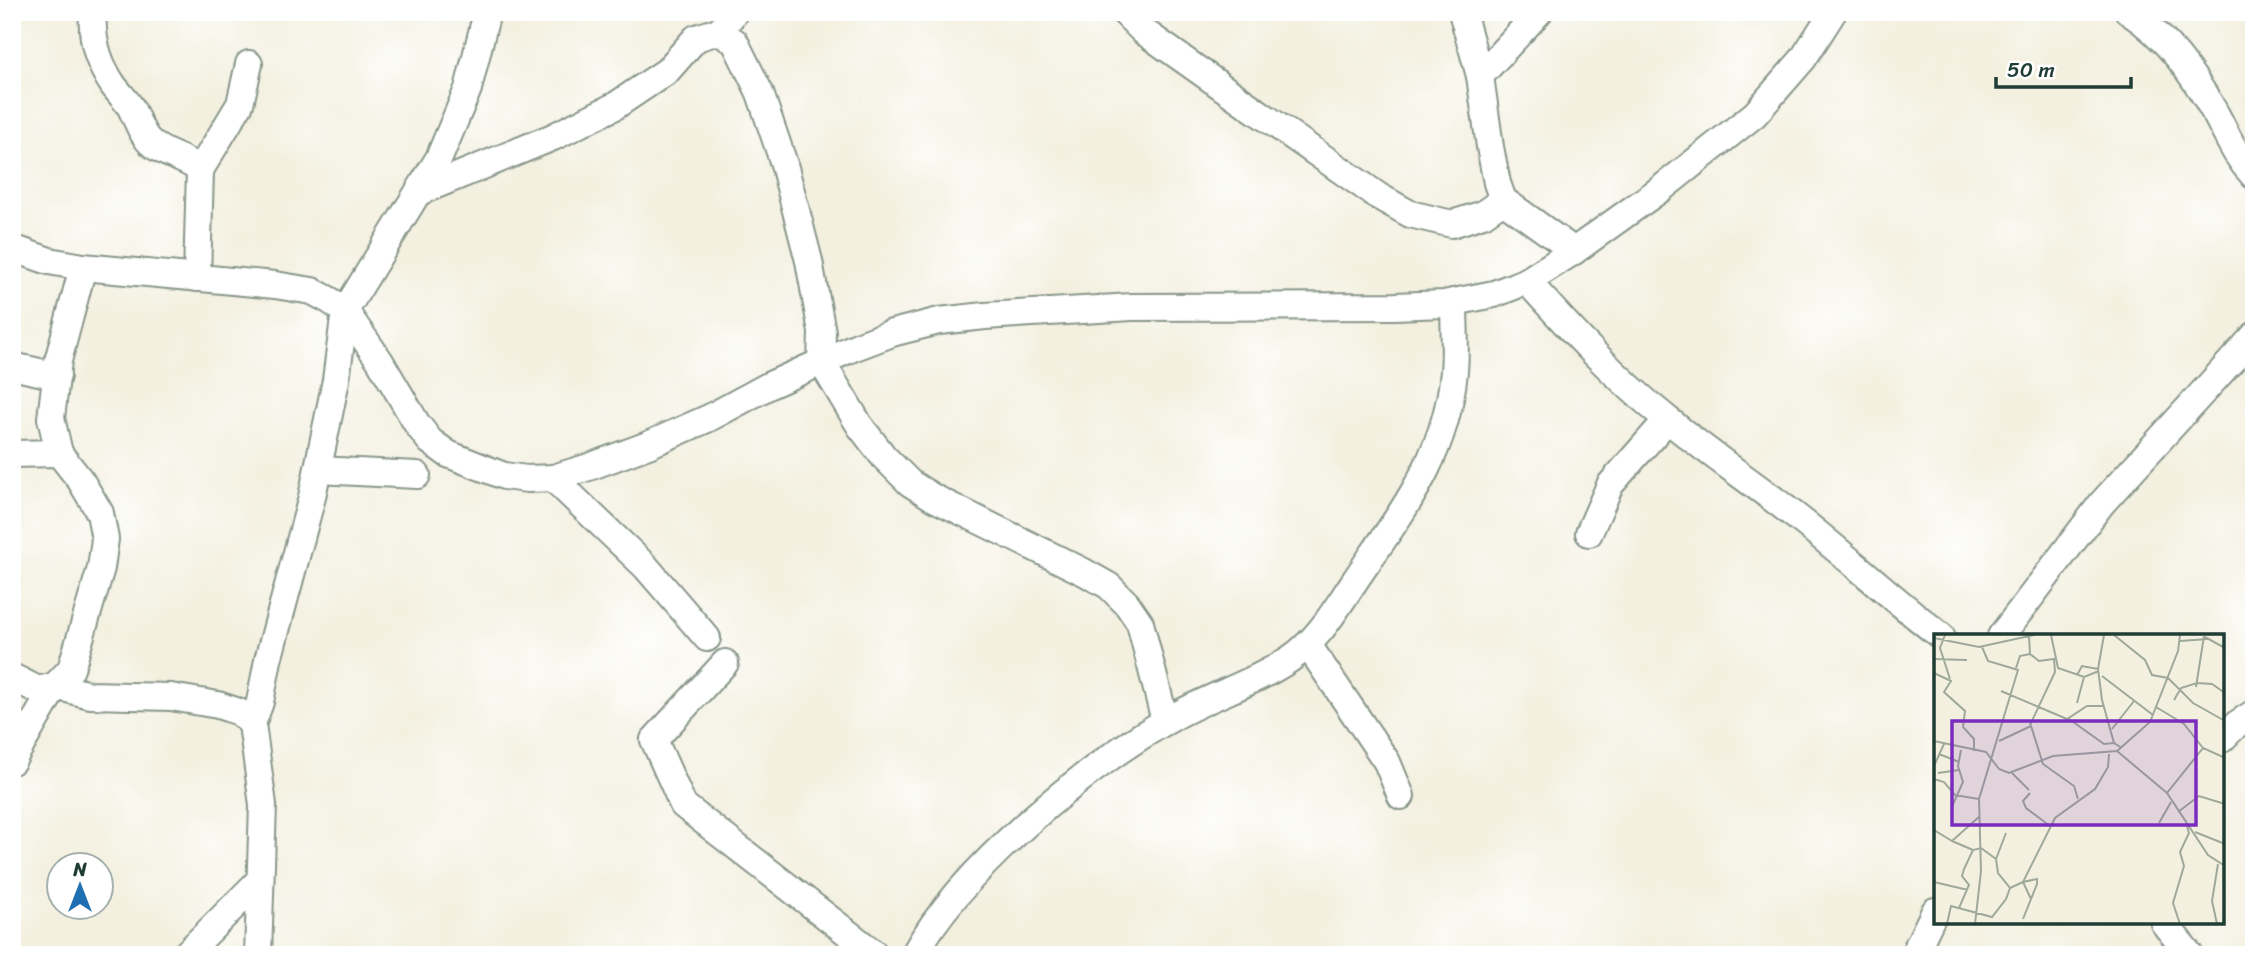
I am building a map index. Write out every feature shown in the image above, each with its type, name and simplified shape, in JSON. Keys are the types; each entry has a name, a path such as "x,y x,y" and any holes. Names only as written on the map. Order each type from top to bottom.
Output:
{"street":[{"path":"93,12 92,28 96,51 112,83 129,104 148,141 200,170"},
{"path":"258,955 263,805 251,724 260,702 268,660 318,470 336,380 345,311 439,158 468,89 487,12"},
{"path":"1124,12 1143,30 1242,101 1378,196 1410,214 1451,224 1483,214 1503,200"},
{"path":"1462,12 1480,76 1490,147 1503,200 1573,251"},
{"path":"1480,76 1539,12"},
{"path":"12,248 49,261 83,267 275,285 312,291 345,311 380,361 417,425 430,441 448,454 503,475 527,480 553,478 648,445 709,418 821,361 892,333 939,321 1132,307 1395,306 1454,302 1494,294 1527,281 1573,251 1662,188 1755,114 1803,59 1833,12"},
{"path":"2129,12 2151,27 2190,71 2238,160 2254,177"},
{"path":"419,191 553,137 615,106 667,71 696,38 727,22 760,93 784,164 809,261 822,332 821,361 860,426 884,457 910,483 944,503 1084,572 1109,586 1128,604 1140,623 1166,721"},
{"path":"197,278 200,170 240,104 249,64"},
{"path":"12,761 55,686 71,669 101,568 105,539 100,513 81,481 59,453 51,418 58,361 83,267"},
{"path":"1527,281 1577,337 1667,420 1783,505 1854,561 1901,606 1938,634"},
{"path":"914,955 950,902 1017,834 1052,803 1137,737 1289,660 1322,630 1389,533 1426,472 1444,429 1455,370 1454,302"},
{"path":"2003,634 2102,503 2254,336"},
{"path":"12,366 57,376"},
{"path":"1589,533 1610,485 1667,420"},
{"path":"12,454 59,453"},
{"path":"318,470 417,475"},
{"path":"553,478 646,567 707,638"},
{"path":"1308,645 1387,762 1401,796"},
{"path":"725,663 654,740 683,805 876,955"},
{"path":"12,677 38,690 55,686 90,695 171,698 218,705 239,712 251,724"},
{"path":"2224,737 2254,713"},
{"path":"185,955 260,880"},
{"path":"1916,950 1934,913"},
{"path":"2165,925 2173,955"},
{"path":"2166,925 2190,955"}]}
